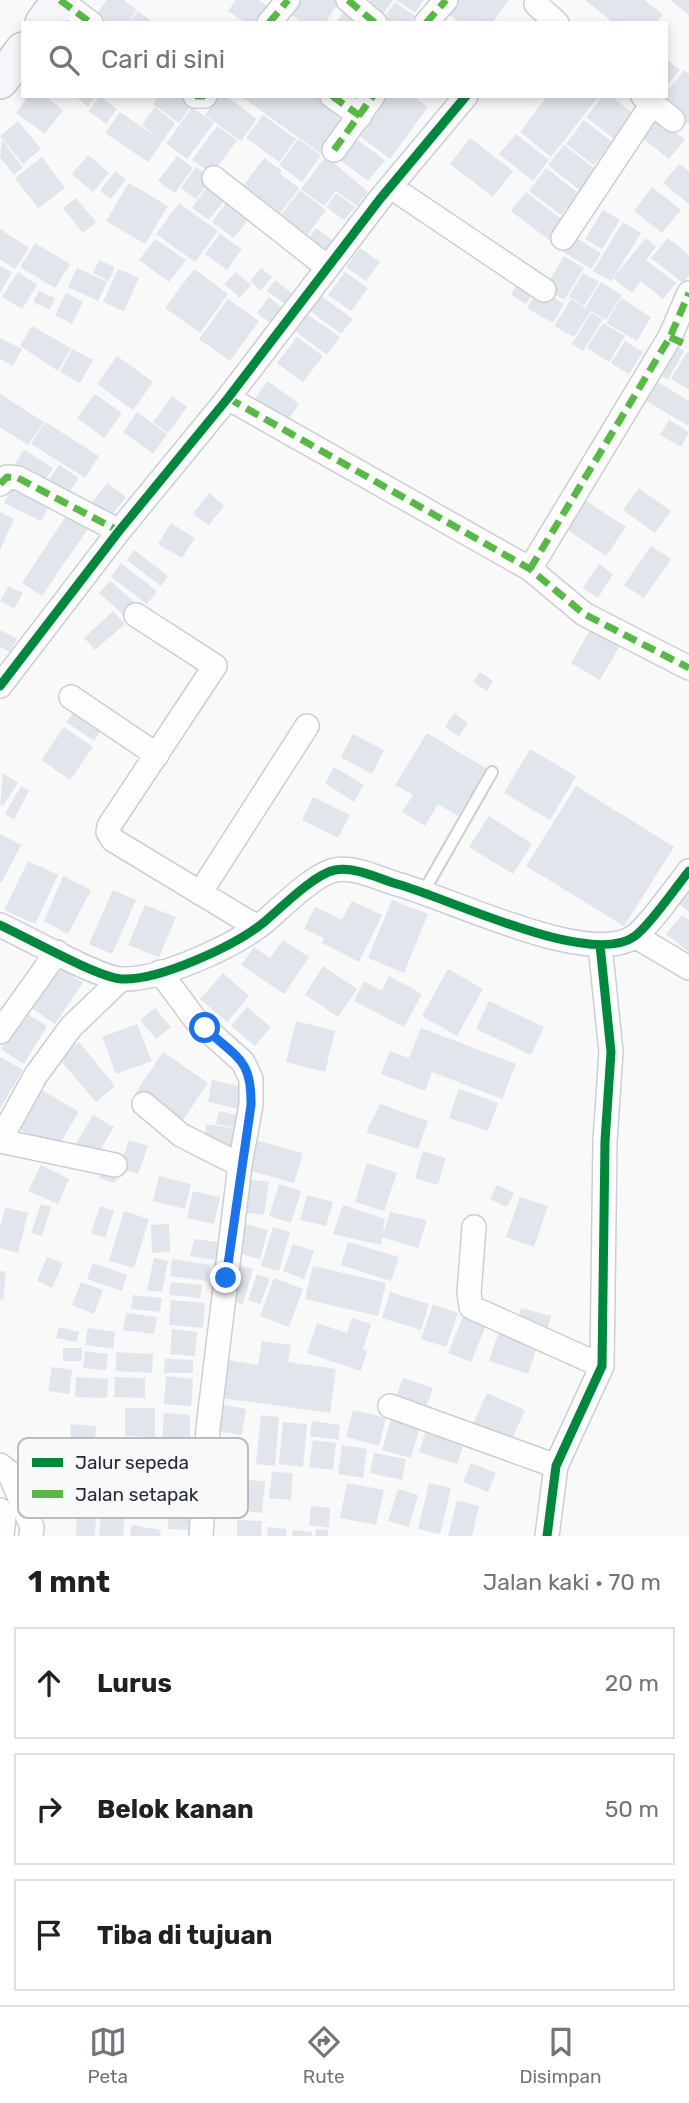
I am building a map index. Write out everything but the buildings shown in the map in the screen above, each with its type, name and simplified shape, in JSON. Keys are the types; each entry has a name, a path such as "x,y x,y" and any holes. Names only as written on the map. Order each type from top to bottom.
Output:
{"main road":[{"path":"44,21 60,0"},
{"path":"0,81 21,53"}],"street":[{"path":"60,0 88,21"},
{"path":"271,21 288,0"},
{"path":"348,0 373,21"},
{"path":"428,21 446,0"},
{"path":"537,10 536,5 555,21"},
{"path":"335,98 360,116"},
{"path":"334,150 372,98"},
{"path":"4,674 228,398 327,267 464,98"},
{"path":"563,238 648,100 673,120"},
{"path":"214,177 327,267"},
{"path":"391,187 544,290"},
{"path":"530,569 680,341 689,293"},
{"path":"228,398 530,569 584,614 689,668"},
{"path":"0,484 7,477 18,478 119,531"},
{"path":"136,615 215,666 109,825 108,832 113,840 257,927"},
{"path":"71,697 157,755"},
{"path":"200,893 307,726"},
{"path":"0,925 94,971 121,979 188,964 257,927 314,881 335,870 354,872 424,891 560,942 613,946 635,936 689,871"},
{"path":"635,936 689,968"},
{"path":"547,1536 556,1466 602,1366 605,1141 611,1052 600,945"},
{"path":"0,1032 57,952"},
{"path":"160,972 195,1019 247,1068 251,1105 240,1165 207,1438"},
{"path":"115,1165 0,1140 36,1075 71,1027 121,979"},
{"path":"144,1104 181,1135 240,1165"},
{"path":"474,1227 469,1293 471,1307 602,1366"},
{"path":"390,1406 556,1466"},
{"path":"0,1465 9,1472 18,1494"},
{"path":"0,1510 4,1516 2,1536"},
{"path":"28,1518 32,1527 31,1536"},
{"path":"201,1536 202,1518"}],"lane":[{"path":"424,891 492,772"}],"marked path":[{"path":"60,0 88,21"},
{"path":"271,21 288,0"},
{"path":"348,0 373,21"},
{"path":"428,21 446,0"},
{"path":"335,98 360,116"},
{"path":"334,150 372,98"},
{"path":"530,569 670,337 689,293"},
{"path":"670,337 689,346"},
{"path":"228,398 530,569 584,614 689,668"},
{"path":"0,484 7,477 18,478 119,531"}],"cycle path":[{"path":"0,686 119,531 228,398 380,199 464,98"},
{"path":"0,925 110,977 137,978 175,968 234,942 263,923 317,878 342,869 367,874 554,938 587,944 614,944 635,936 689,871"},
{"path":"547,1536 556,1466 602,1366 605,1141 611,1052 600,945"}],"route":[{"path":"205,1028 243,1062 251,1079 251,1105 240,1165 226,1278"}]}
